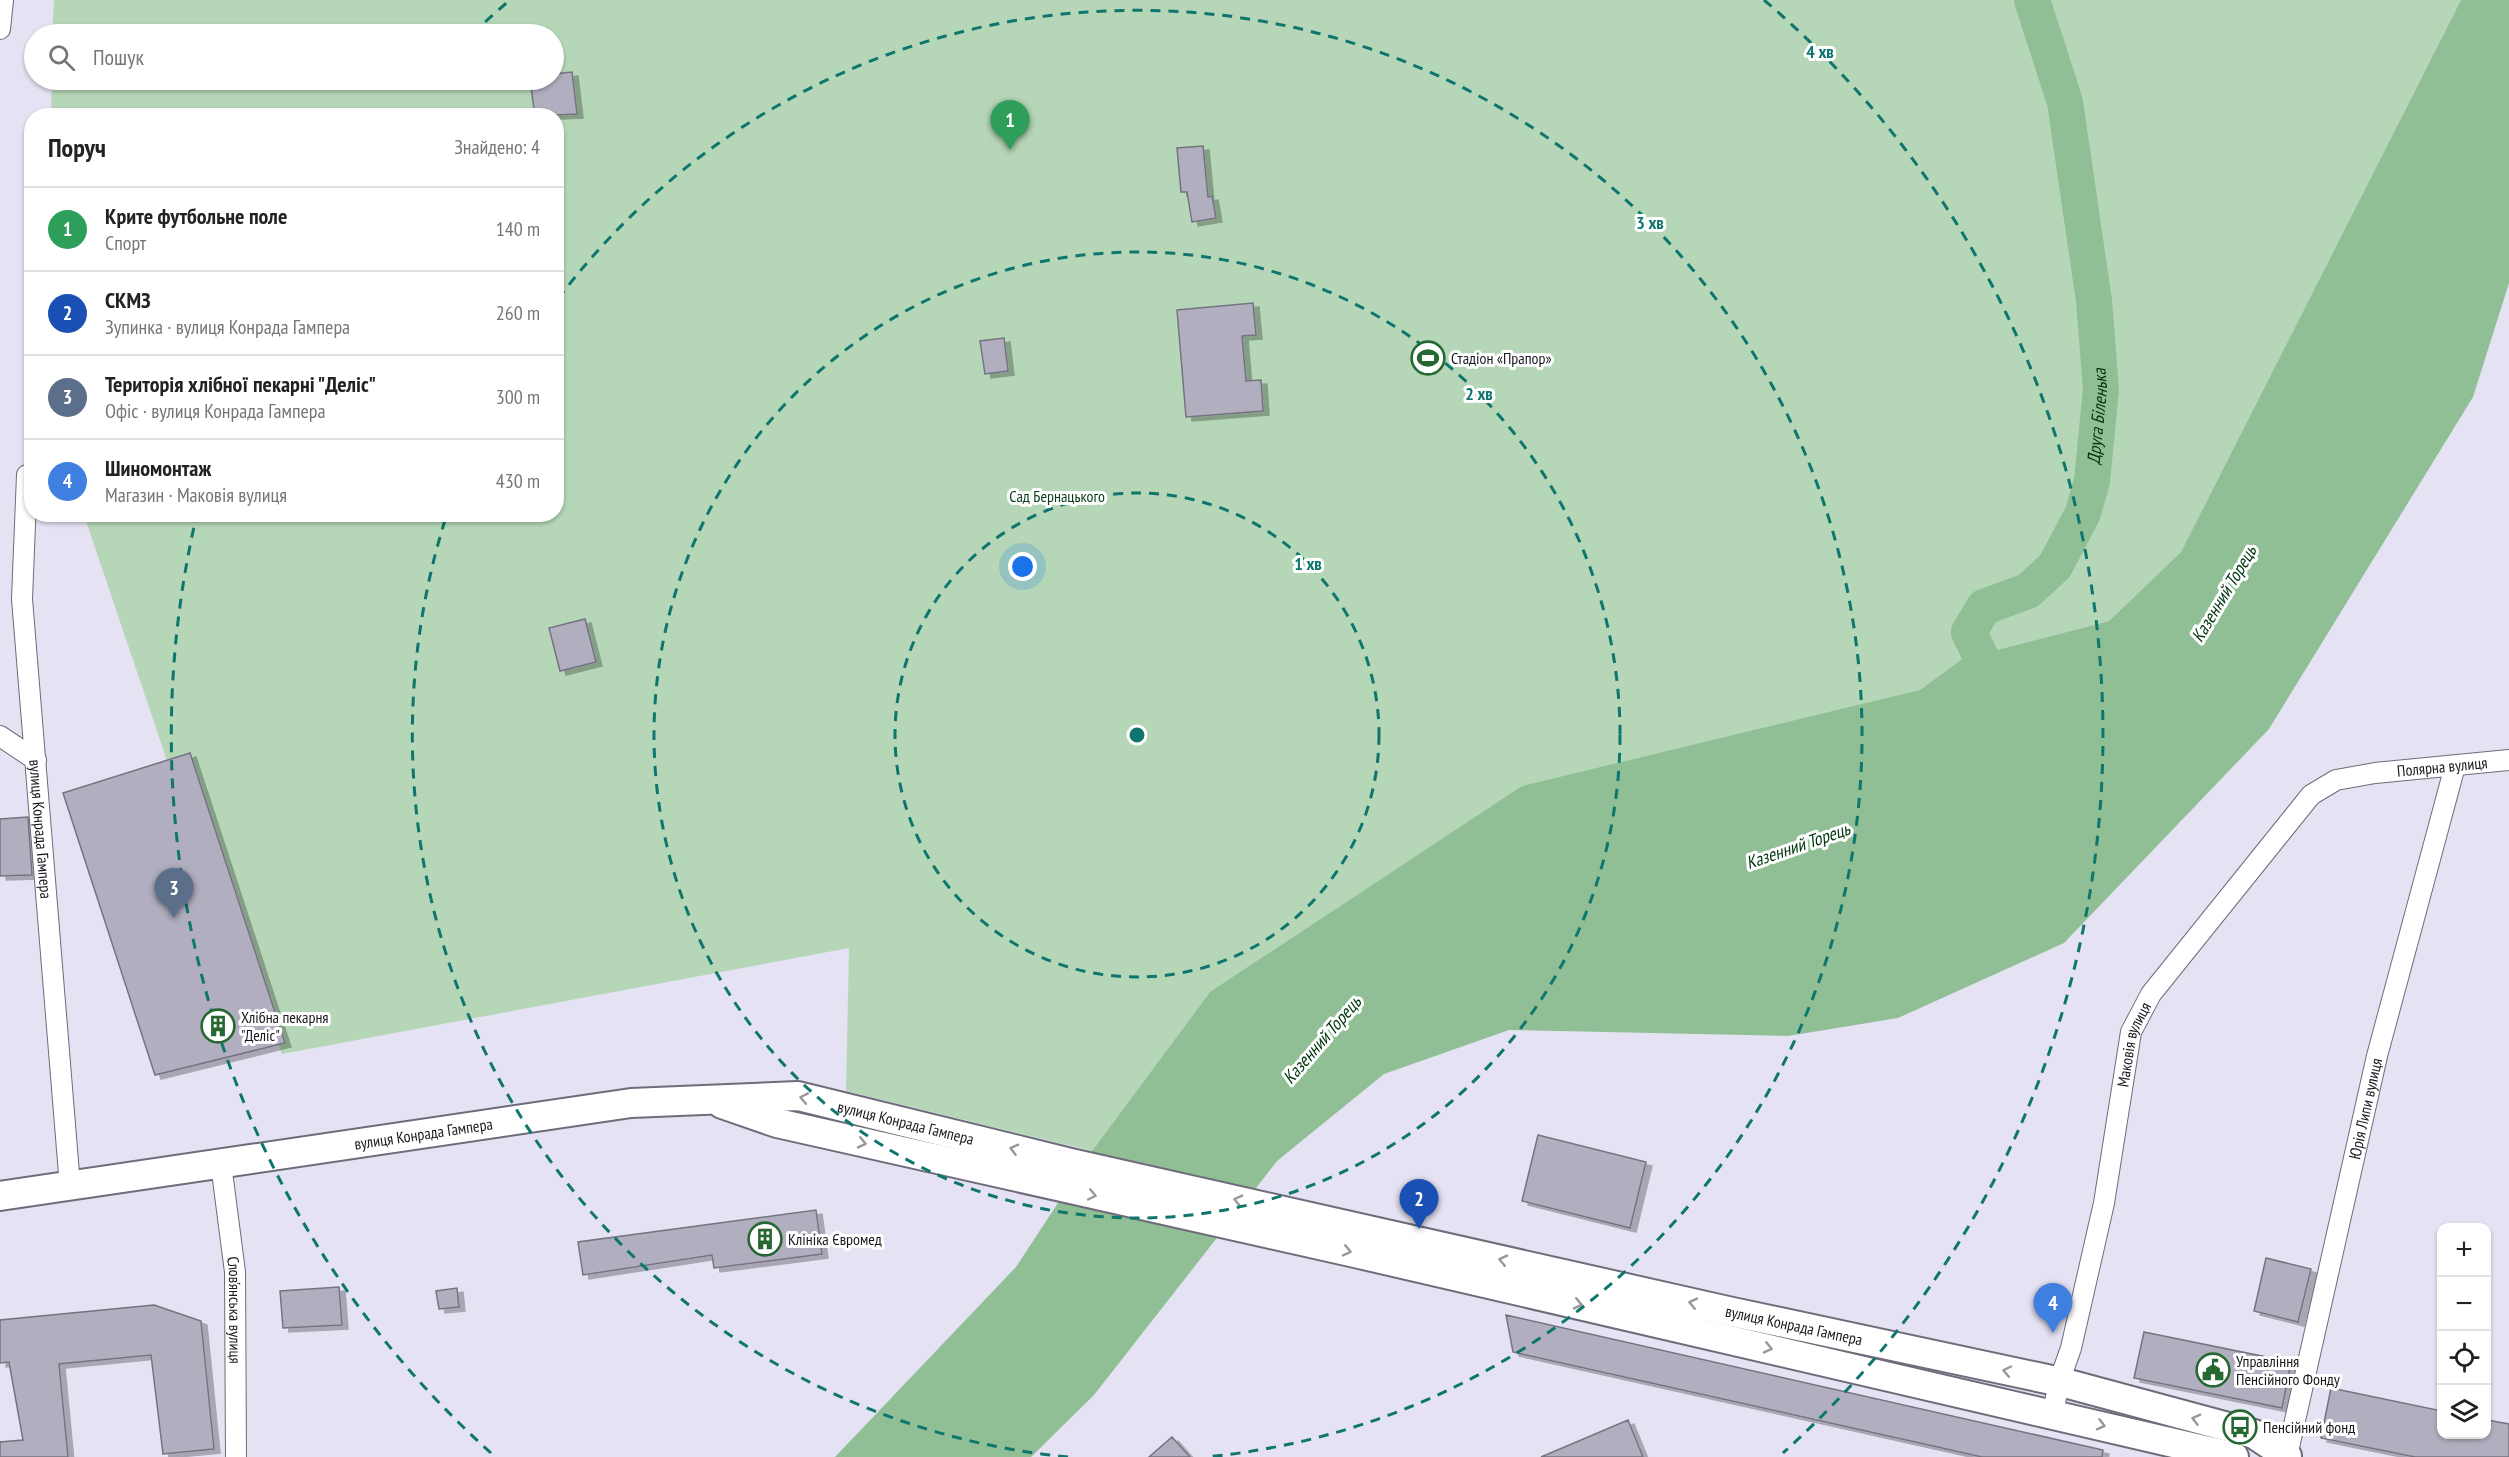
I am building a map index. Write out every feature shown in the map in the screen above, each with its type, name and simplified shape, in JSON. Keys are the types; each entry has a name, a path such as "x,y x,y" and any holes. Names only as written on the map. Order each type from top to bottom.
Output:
{"main road":[{"name":"вулиця Конрада Гампера","path":"0,1196 631,1103 798,1096 1071,1163 1292,1226 2235,1457"},
{"name":"вулиця Конрада Гампера","path":"705,1099 777,1123 1035,1182 1292,1226 1739,1314 2059,1382 2254,1434 2288,1457"},
{"path":"2281,1457 2288,1457"}],"street":[{"path":"0,29 3,0"},
{"name":"вулиця Конрада Гампера","path":"25,522 22,599 70,1186"},
{"path":"0,736 36,760"},
{"name":"Полярна вулиця","path":"2375,773 2509,760"},
{"name":"Юрія Липи вулиця","path":"2288,1457 2377,1056 2455,766"},
{"name":"Маковія вулиця","path":"2053,1413 2059,1382 2071,1348 2104,1203 2131,1032 2151,994 2312,795 2336,780 2375,773"},
{"name":"Слов’янська вулиця","path":"221,1164 235,1272 236,1457"}],"green space":[{"name":"Сад Бернацького","path":"54,0 2461,0 2181,552 2109,621 1962,659 1920,690 1210,992 1092,1151 846,1091 849,948 282,1054 183,808 86,522 564,522 564,108 51,108 52,90 564,90 564,24 53,24"}],"water":[{"name":"Казенний Торець","path":"2461,0 2509,0 2509,283 2473,397 2269,729 2064,943 1898,1018 1788,1036 1509,1030 1384,1074 1277,1161 1094,1395 1031,1457 835,1457 1016,1267 1092,1151 1210,992 1522,786 1920,690 1962,659 2109,621 2181,552"}],"building":[{"path":"572,72 577,114 564,115 564,108 534,108 531,90 564,90 564,73"},
{"path":"1203,146 1208,197 1212,196 1216,218 1192,222 1187,192 1181,192 1177,148"},
{"path":"1253,303 1256,335 1242,336 1246,381 1261,380 1263,411 1186,417 1177,310"},
{"path":"1004,338 1008,371 985,374 980,341"},
{"path":"585,619 596,662 560,671 549,628"},
{"path":"190,753 285,1043 155,1075 63,793"},
{"path":"28,817 32,875 0,876 0,819"},
{"path":"1538,1135 1646,1162 1630,1228 1522,1201"},
{"path":"816,1210 822,1254 714,1268 712,1255 583,1275 578,1242"},
{"path":"2266,1258 2311,1269 2298,1322 2254,1311"},
{"path":"339,1287 342,1325 283,1328 280,1291"},
{"path":"457,1288 459,1307 439,1309 436,1291"},
{"path":"154,1305 201,1321 214,1449 163,1454 151,1355 59,1364 68,1457 0,1457 0,1442 23,1440 9,1362 0,1363 0,1320"},
{"path":"1506,1315 2103,1450 2102,1457 1982,1457 1513,1352"},
{"name":"Управління Пенсійного Фонду","path":"2144,1332 2291,1362 2282,1408 2134,1378"},
{"path":"2331,1388 2437,1410 2437,1439 2491,1439 2491,1421 2509,1424 2509,1457 2415,1457 2321,1438"},
{"path":"1628,1420 1643,1457 1541,1457"},
{"path":"1172,1437 1190,1457 1149,1457"}],"waterway":[{"name":"Друга Біленька","path":"2001,700 1969,632 1984,607 2028,591 2055,566 2083,513 2092,481 2101,389 2094,301 2065,102 2032,0"}],"place":[{"name":"Крите футбольне поле","path":"1010,150"},
{"name":"Стадіон «Прапор»","path":"1428,358"},
{"name":"Територія хлібної пекарні \"Деліс\"","path":"174,918"},
{"name":"Хлібна пекарня \"Деліс\"","path":"218,1026"},
{"name":"СКМЗ","path":"1419,1229"},
{"name":"Клініка Євромед","path":"765,1239"},
{"name":"Шиномонтаж","path":"2053,1333"},
{"name":"Управління Пенсійного Фонду","path":"2213,1370"},
{"name":"Пенсійний фонд","path":"2240,1427"}]}
